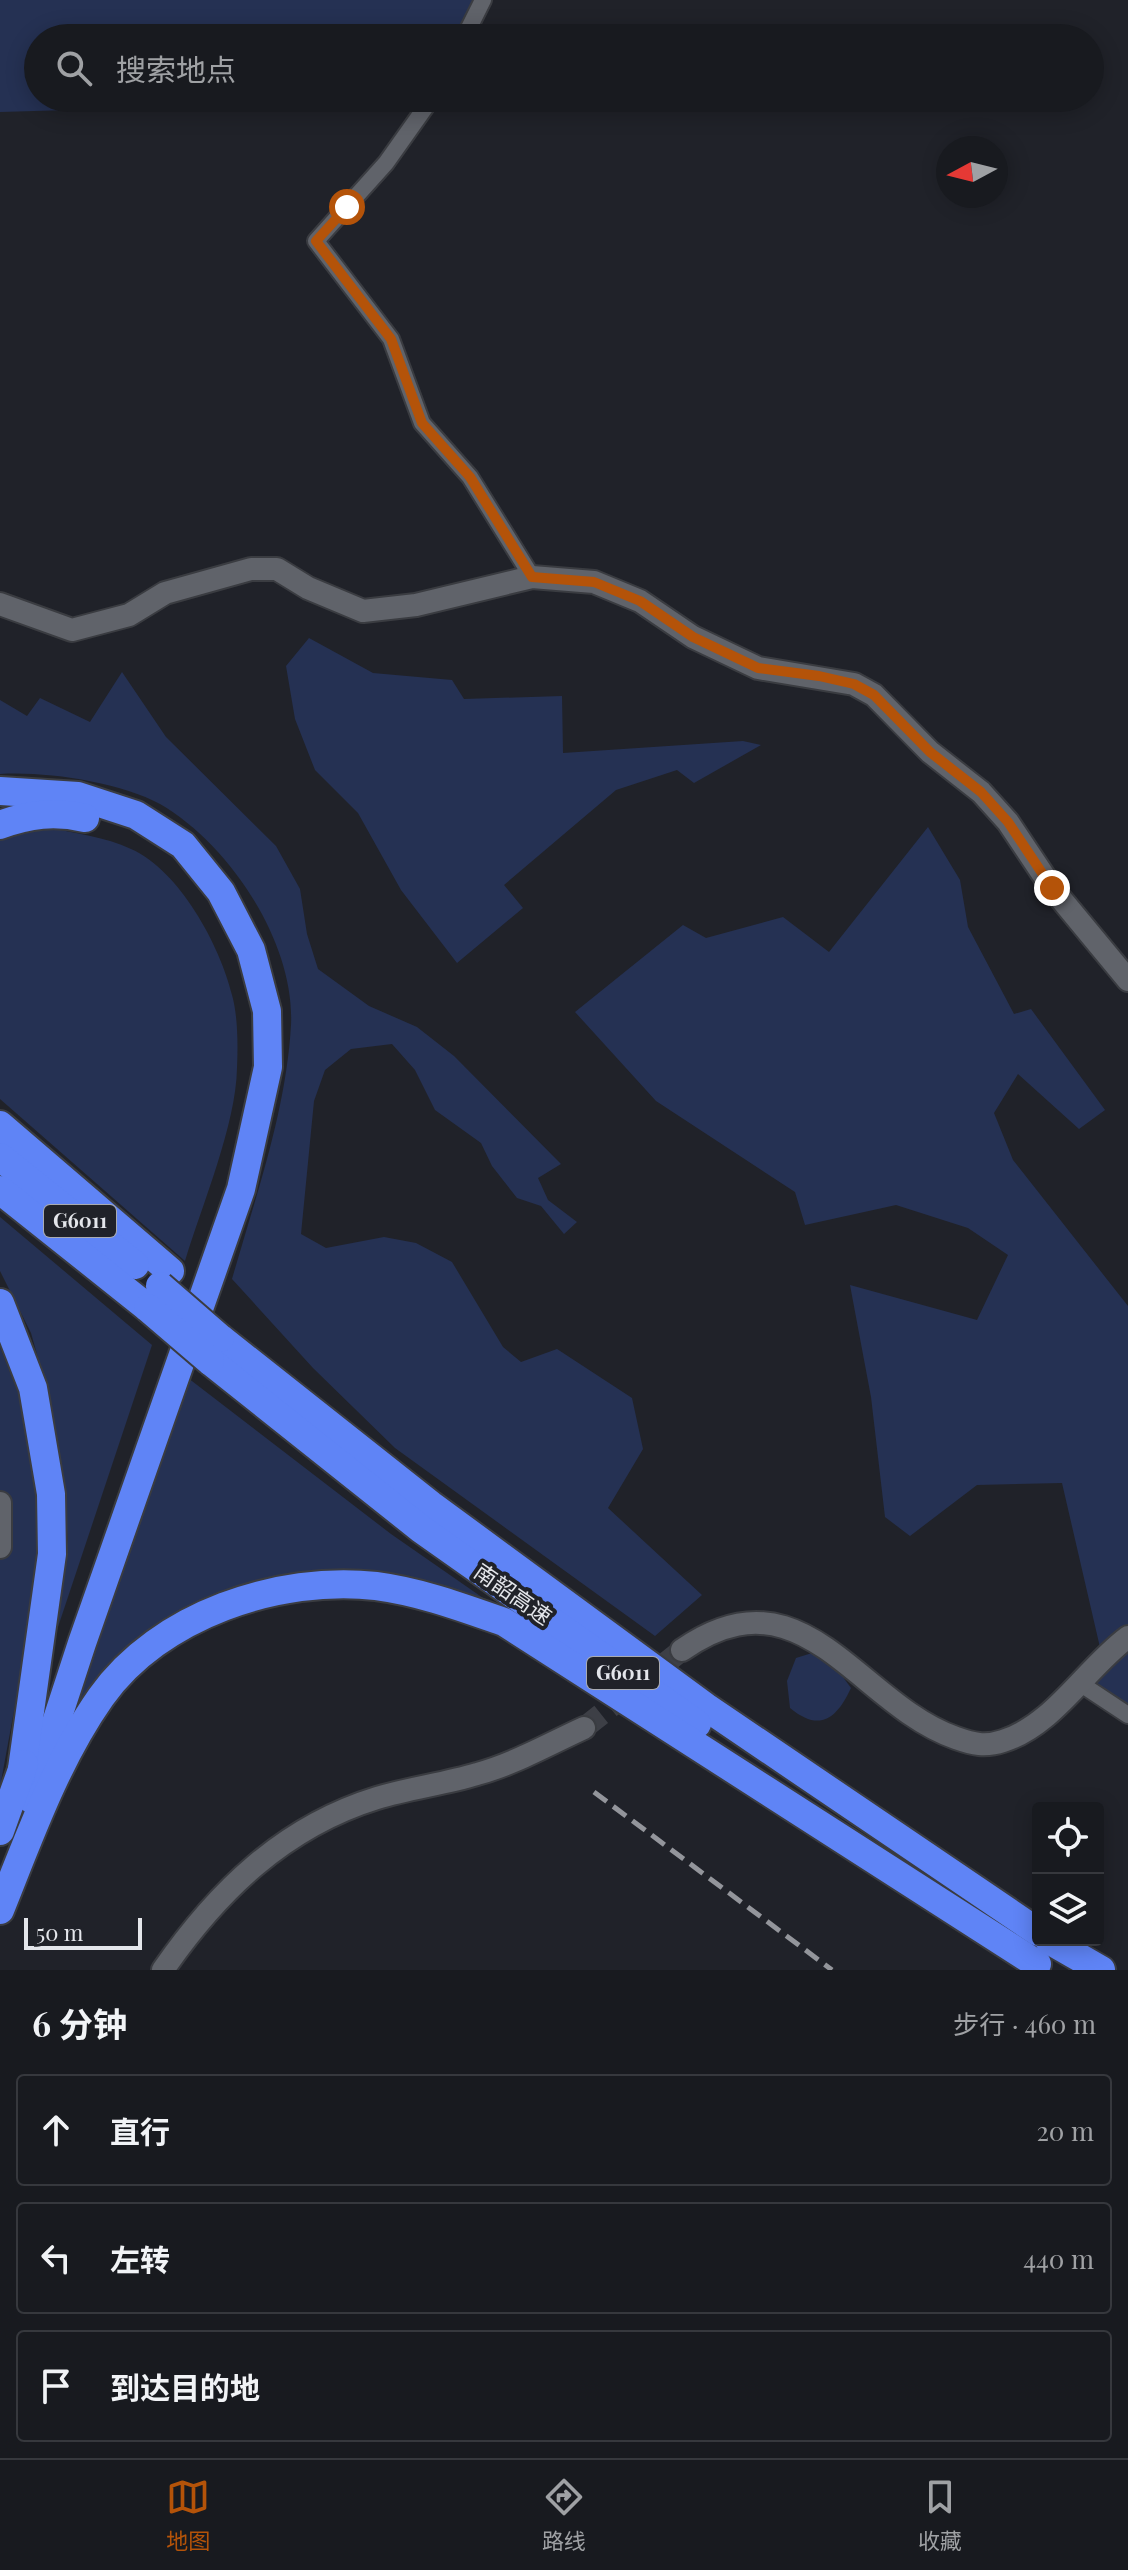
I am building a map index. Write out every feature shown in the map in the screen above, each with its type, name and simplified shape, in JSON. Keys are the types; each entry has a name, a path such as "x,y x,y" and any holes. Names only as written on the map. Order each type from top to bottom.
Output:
{"highway":[{"path":"0,791 78,796 136,815 183,845 221,892 251,950 267,1011 268,1067 241,1189 44,1754 5,1898"},
{"path":"0,825 22,816 61,812 102,821 143,839 187,874 219,914 242,969 252,1028 238,1146 212,1234 56,1663 21,1776 0,1831"},
{"path":"0,1125 159,1288 220,1340"},
{"name":"南韶高速","path":"0,1157 220,1340 431,1505 706,1707 1032,1928"},
{"name":"南韶高速","path":"0,1190 159,1288"},
{"path":"0,1303 33,1388 51,1494 52,1554 21,1776"},
{"name":"南韶高速","path":"220,1340 421,1529 1044,1958 1101,1970"},
{"path":"5,1898 78,1733 103,1694 143,1653 195,1619 267,1593 324,1585 374,1586 424,1595 504,1622 1044,1958"}],"street":[{"path":"471,24 483,0"},
{"path":"422,112 386,163 316,241 391,339 422,423 470,477 532,577"},
{"path":"0,604 72,630 129,615 165,593 251,569 277,569 308,588 363,611 416,605 532,577 594,582 640,601 693,637 758,668 842,682 874,695 930,752 981,792 1008,822 1052,888 1128,980"},
{"path":"0,1503 0,1547"},
{"path":"682,1650 702,1636 742,1622 793,1629 819,1642 926,1727 980,1746 1024,1731 1102,1656 1128,1637"},
{"path":"1078,1682 1128,1715"},
{"path":"163,1970 217,1898 270,1852 304,1830 335,1813 378,1798 479,1774 584,1728"}],"shaded area":[{"path":"0,0 483,0 471,24 24,24 24,111 0,112"},
{"path":"309,638 373,673 452,680 464,699 562,696 563,753 743,741 761,745 694,783 677,770 616,790 504,885 523,908 457,963 401,890 358,813 315,770 295,719 286,666"},
{"path":"122,672 166,737 276,846 300,889 307,934 318,969 369,1006 417,1027 454,1056 561,1164 538,1178 548,1200 577,1222 564,1234 541,1206 517,1198 492,1166 481,1143 435,1110 415,1070 392,1044 351,1049 325,1070 314,1101 301,1234 326,1248 384,1237 416,1243 452,1262 503,1347 521,1362 557,1349 632,1398 643,1449 608,1508 702,1595 655,1636 395,1448 313,1368 232,1279 269,1153 288,1057 291,1025 289,993 270,929 233,870 186,822 160,804 104,784 38,774 0,774 0,700 27,716 40,698 90,722"},
{"path":"928,827 960,880 968,927 1014,1014 1031,1009 1105,1110 1079,1129 1018,1074 994,1113 1013,1160 1128,1306 1128,1715 1078,1682 1102,1656 1062,1483 977,1485 910,1536 885,1517 871,1397 850,1285 977,1320 1008,1255 968,1228 896,1205 805,1225 795,1192 656,1101 575,1012 683,925 706,938 783,917 829,952"},
{"path":"49,828 111,841 149,859 181,891 195,911 226,975 236,1022 235,1090 225,1139 185,1261 0,1099 0,838"},
{"path":"0,1217 152,1345 52,1645 68,1540 63,1480 51,1404 31,1333 0,1271"},
{"path":"0,1347 27,1415 43,1508 39,1575 0,1787"},
{"path":"188,1378 391,1534 496,1607 397,1575 328,1572 252,1583 180,1613 52,1752"},
{"path":"812,1653 840,1673 851,1688 840,1707 819,1721 801,1716 790,1708 787,1681 796,1658"}],"tunnel":[{"path":"584,1728 682,1650"}],"railway":[{"path":"594,1792 832,1970"}],"route":[{"path":"347,207 316,241 391,339 422,423 439,446 470,477 532,577 594,582 640,601 693,637 758,668 854,684 874,695 930,752 981,792 1008,822 1052,888"}]}
